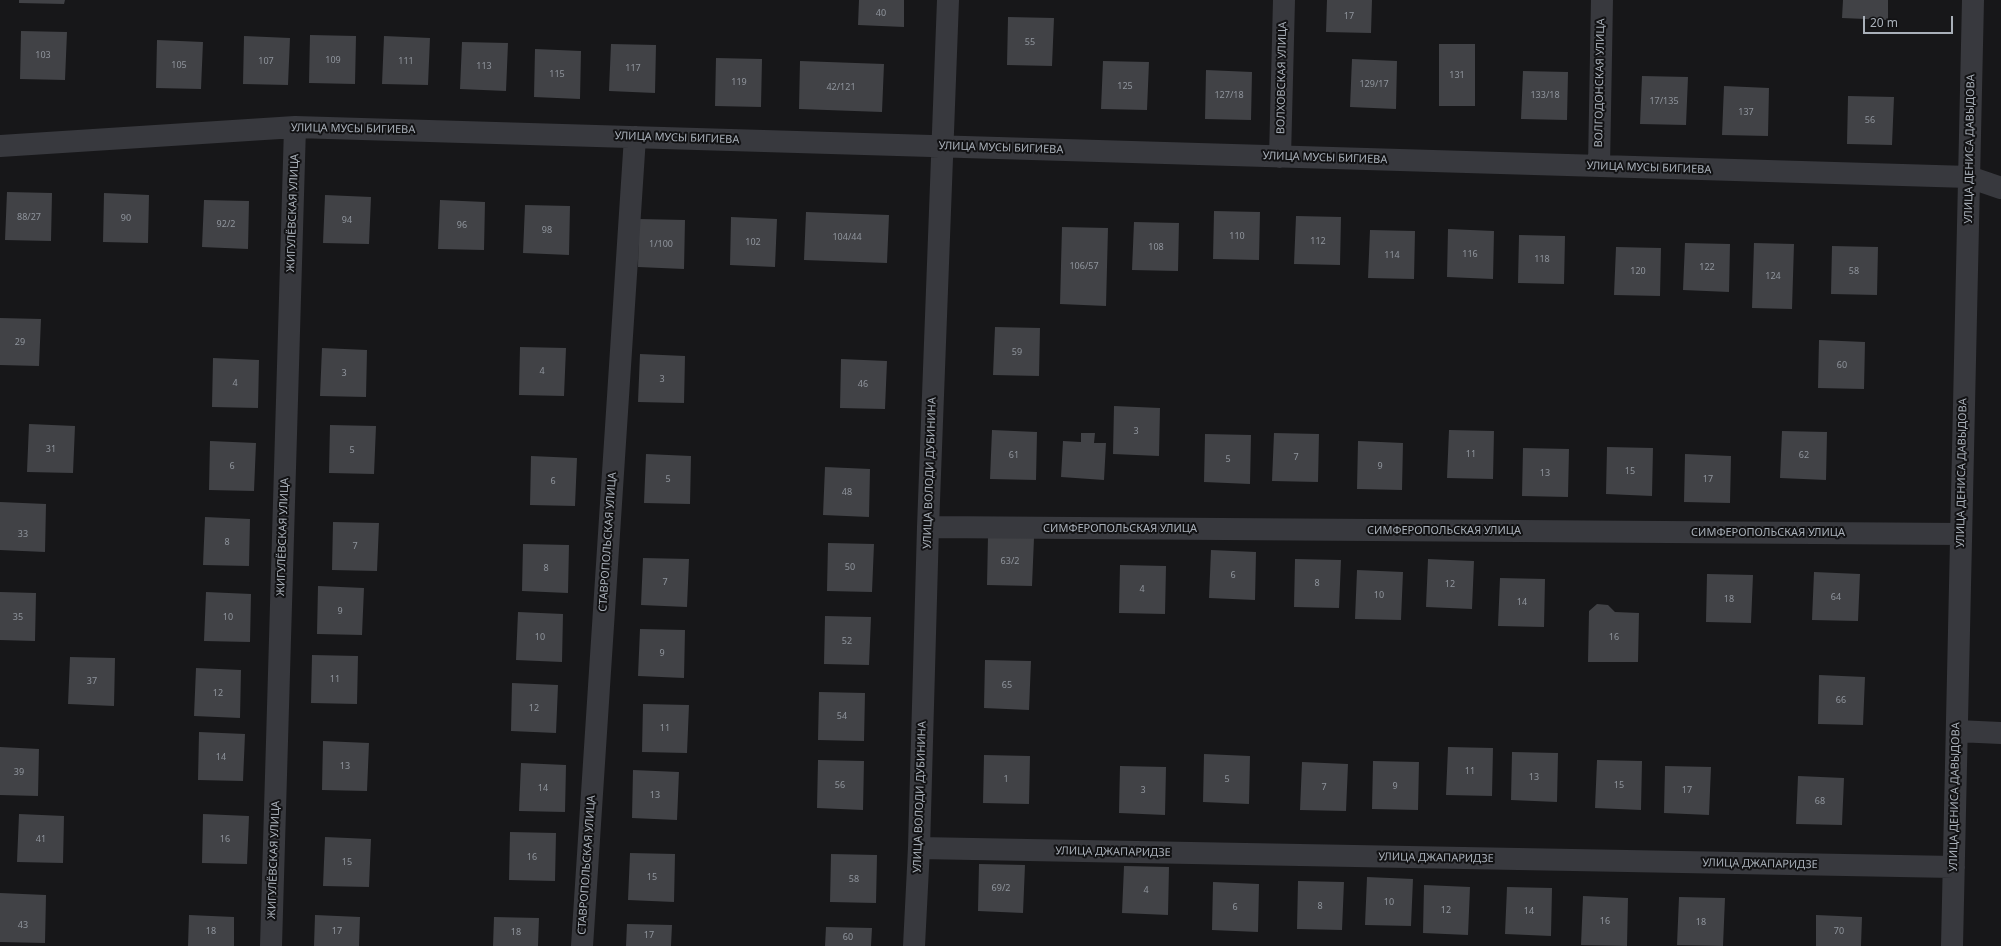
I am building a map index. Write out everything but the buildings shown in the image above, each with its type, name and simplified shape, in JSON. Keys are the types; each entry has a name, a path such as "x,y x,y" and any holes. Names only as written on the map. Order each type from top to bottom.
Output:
{"street":[{"name":"УЛИЦА ВОЛОДИ ДУБИНИНА","path":"914,946 919,848 928,527 948,0"},
{"name":"ВОЛХОВСКАЯ УЛИЦА","path":"1280,157 1284,0"},
{"name":"ВОЛГОДОНСКАЯ УЛИЦА","path":"1599,166 1602,0"},
{"name":"УЛИЦА ДЕНИСА ДАВЫДОВА","path":"1952,946 1973,0"},
{"name":"УЛИЦА МУСЫ БИГИЕВА","path":"0,146 295,127 1969,177 2001,188"},
{"name":"ЖИГУЛЁВСКАЯ УЛИЦА","path":"271,946 295,127"},
{"name":"СТАВРОПОЛЬСКАЯ УЛИЦА","path":"582,946 635,137"},
{"name":"СИМФЕРОПОЛЬСКАЯ УЛИЦА","path":"928,527 1961,534"},
{"path":"1957,731 2001,733"},
{"name":"УЛИЦА ДЖАПАРИДЗЕ","path":"919,848 1954,867"}]}
